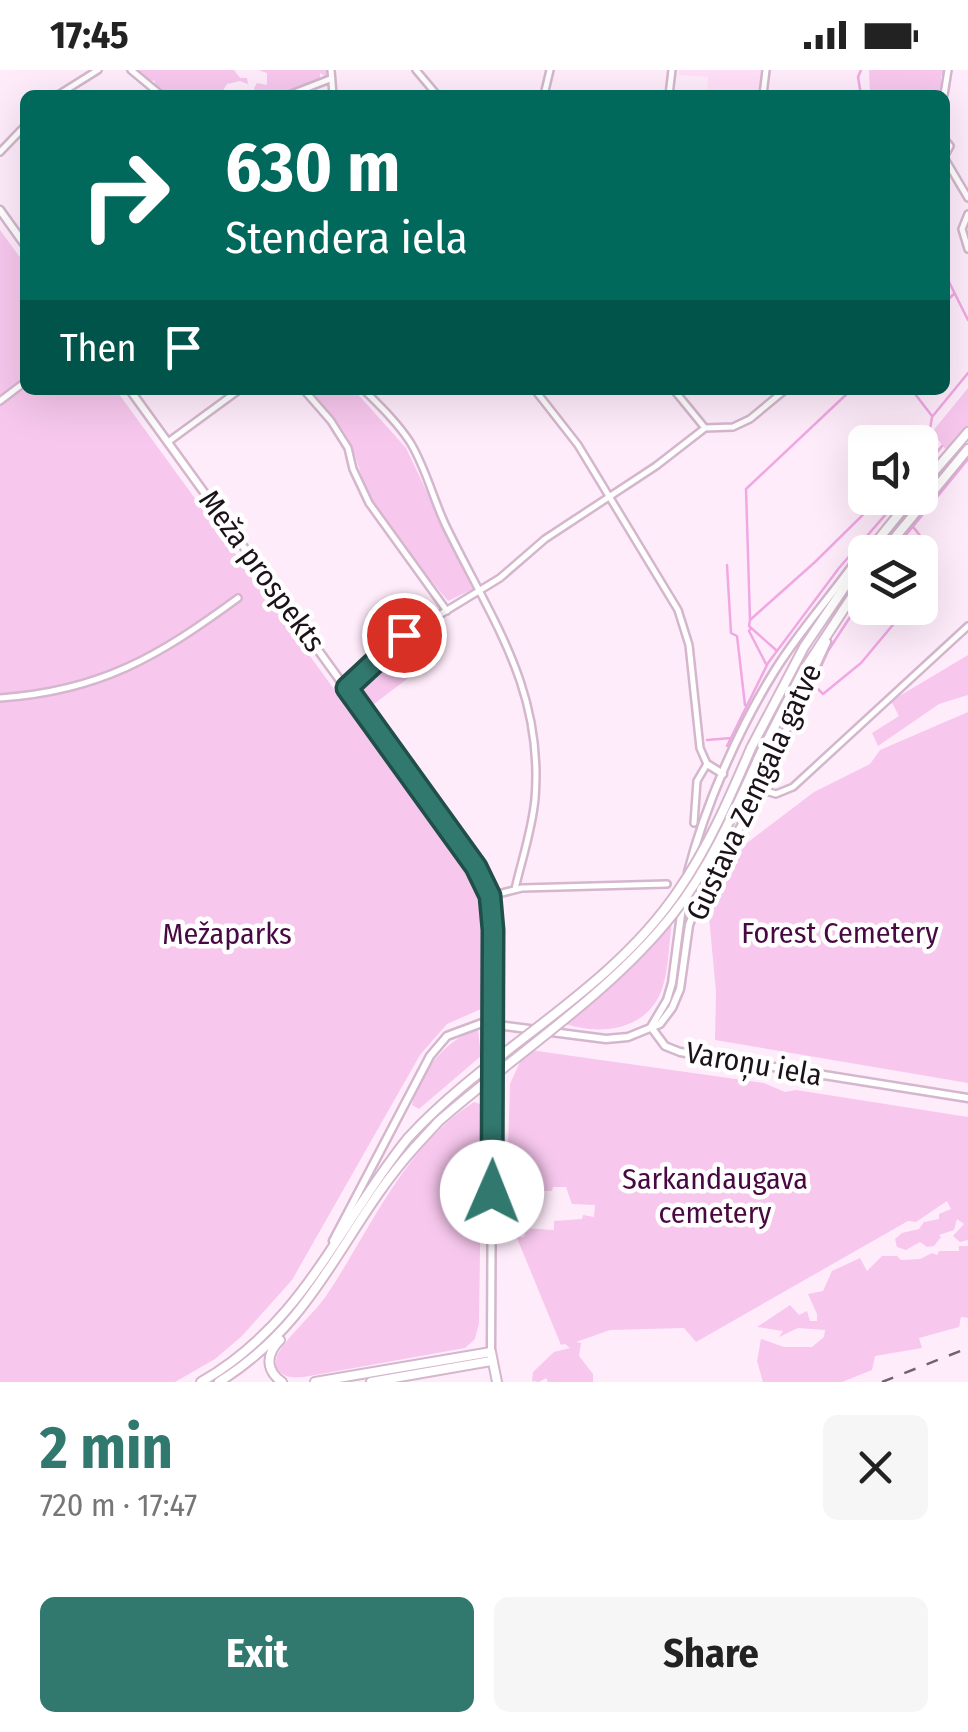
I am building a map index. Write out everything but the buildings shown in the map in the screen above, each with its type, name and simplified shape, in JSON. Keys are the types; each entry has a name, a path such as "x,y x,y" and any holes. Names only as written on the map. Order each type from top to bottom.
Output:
{"main road":[{"path":"938,467 968,432"},
{"path":"898,535 968,449"},
{"name":"Gustava Zemgala gatve","path":"882,535 898,515"},
{"name":"Gustava Zemgala gatve","path":"202,1382 240,1357 308,1286 386,1165 408,1138 448,1098 609,967 662,912 700,856 750,748 804,648 848,582"},
{"name":"Gustava Zemgala gatve","path":"219,1382 269,1344 304,1306 382,1188 439,1121 602,986 649,942 680,905 708,862 802,673 848,602"},
{"path":"282,1382 270,1370 270,1355 304,1306"},
{"path":"371,1382 407,1379 491,1356"},
{"path":"315,1382 491,1356"},
{"name":"Meža prospekts","path":"491,1356 497,1382"}],"street":[{"path":"66,90 98,70"},
{"path":"131,70 155,90"},
{"path":"331,70 332,90"},
{"path":"416,70 433,90"},
{"path":"302,90 330,79"},
{"path":"0,152 20,131"},
{"path":"950,166 968,198"},
{"path":"0,210 20,238"},
{"path":"968,214 962,229 968,249"},
{"name":"Meža prospekts","path":"134,395 476,867 490,896 491,1356"},
{"path":"168,442 232,395"},
{"path":"308,395 348,448 369,503 446,611"},
{"path":"368,395 410,442 445,525 515,660 534,749 533,814 515,889"},
{"path":"539,395 578,446 678,610 689,645 700,748 707,764 724,774"},
{"path":"678,395 704,428"},
{"path":"347,688 390,645 481,590 545,539 611,497 704,428 733,427 750,419 779,395"},
{"name":"Gustava Zemgala gatve","path":"651,1026 672,983 690,861 724,774 773,674 848,571"},
{"path":"0,698 52,692 138,665 238,598"},
{"name":"Gustava Zemgala gatve","path":"651,1026 660,1024 675,1004 689,925 699,898 759,790 816,662 848,602"},
{"path":"759,790 776,794 793,787 968,626"},
{"path":"694,823 697,780 707,764"},
{"path":"690,861 700,871 716,869"},
{"path":"490,896 515,889 667,884"},
{"path":"308,1286 437,1045 470,1026 492,1026"},
{"name":"Varoņu iela","path":"492,1026 606,1039 628,1038 651,1026 664,1046 680,1052 968,1098"}],"shaded area":[{"path":"679,70 761,70 759,90 707,90 708,77 679,75"}],"green space":[{"path":"134,70 234,70 240,78 247,78 248,84 227,84 223,90 159,90 154,87 155,81"},
{"path":"258,70 326,70 326,77 320,73 320,79 289,90 255,90 257,83 267,85 267,73"},
{"path":"869,70 945,70 942,90 870,90"},
{"name":"Mežaparks","path":"0,230 20,257 20,395 120,395 476,884 486,940 481,1009 447,1024 420,1055 292,1280 242,1336 215,1359 175,1382 0,1382"},
{"path":"968,388 968,426 947,451 938,440 938,425"},
{"path":"314,395 358,395 406,448 473,589 448,601 438,589 370,495 351,445"},
{"path":"397,648 415,673 370,707 357,688 378,662"},
{"path":"968,655 968,695 939,704 878,746 872,733 899,716 891,701"},
{"name":"Forest Cemetery","path":"968,712 968,1083 715,1040 710,891 731,855 814,792 870,764 880,750"},
{"path":"672,922 663,986 647,1012 636,1021 608,1029 563,1023 638,961"},
{"path":"478,1029 481,1056 419,1109 412,1105 420,1081 436,1059 455,1040"},
{"name":"Sarkandaugava cemetery","path":"530,1050 968,1117 968,1240 960,1242 953,1236 964,1224 957,1219 954,1230 939,1235 934,1246 920,1242 906,1250 897,1247 895,1239 902,1233 919,1229 924,1222 939,1219 939,1214 951,1209 947,1201 916,1222 908,1221 696,1342 684,1328 610,1330 576,1342 581,1343 579,1356 593,1374 593,1382 548,1382 546,1378 532,1381 533,1372 554,1352 570,1348 561,1345 517,1238 506,1238 506,1228 517,1228 521,1238 525,1236 523,1228 554,1230 554,1221 582,1219 583,1215 594,1217 595,1205 572,1204 566,1187 553,1187 552,1191 522,1190 516,1197 505,1197 510,1084"},
{"path":"474,1102 482,1109 479,1323 475,1339 465,1348 304,1377 281,1373 275,1367 277,1355 326,1296 390,1191 428,1142"},
{"path":"959,1246 968,1246 968,1318 961,1317 959,1327 919,1338 922,1348 875,1356 872,1370 842,1382 763,1382 757,1361 761,1339 784,1347 812,1347 824,1337 825,1330 798,1328 779,1337 783,1331 757,1327 790,1305 799,1315 807,1311 810,1321 817,1321 808,1294 823,1291 832,1271 860,1258 867,1271 882,1256 920,1259 939,1251 959,1251"}],"waterway":[{"path":"860,90 861,70"},
{"path":"950,284 968,320"},
{"path":"950,298 954,294"},
{"path":"931,425 932,417 968,373"},
{"path":"750,620 746,489 846,395"},
{"path":"916,395 932,416"},
{"path":"938,451 942,446"},
{"path":"906,535 968,459"},
{"path":"776,650 749,626 750,620 863,515"},
{"path":"727,746 768,663 839,568 885,515"},
{"path":"914,528 920,535"},
{"path":"727,565 731,633 737,636 745,705"},
{"path":"800,726 828,651 848,620"},
{"path":"818,689 823,694 861,663 893,625"},
{"path":"751,628 766,664"},
{"path":"707,740 731,738"}],"railway":[{"path":"882,1382 968,1348"}],"route":[{"path":"404,635 347,688 476,867 490,896 492,1192"}]}
